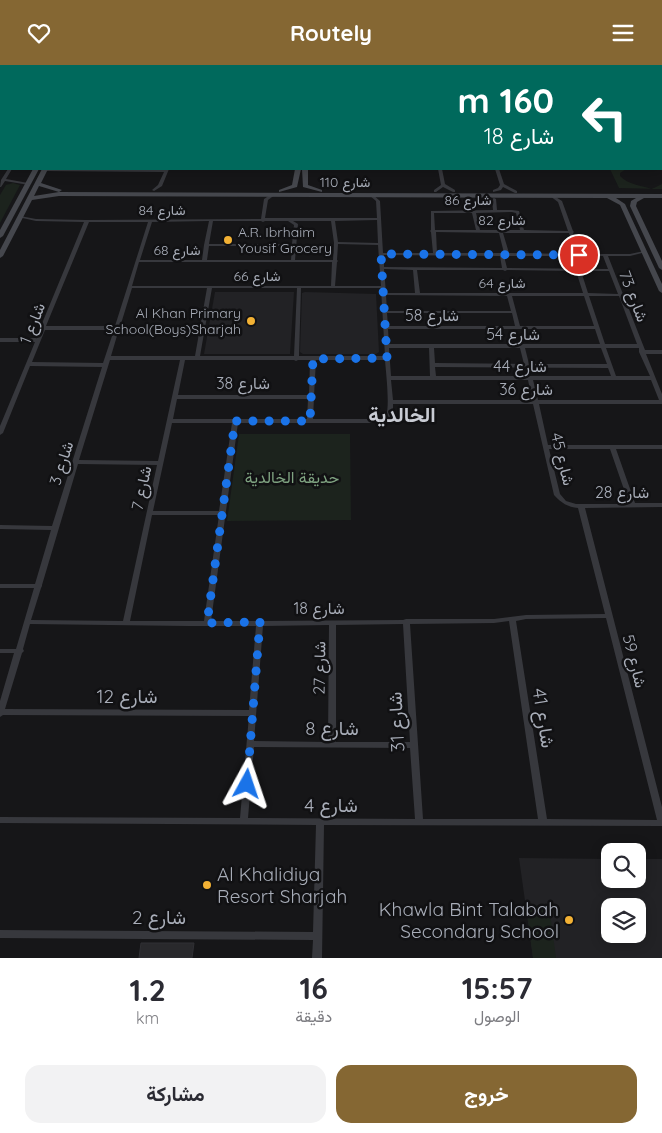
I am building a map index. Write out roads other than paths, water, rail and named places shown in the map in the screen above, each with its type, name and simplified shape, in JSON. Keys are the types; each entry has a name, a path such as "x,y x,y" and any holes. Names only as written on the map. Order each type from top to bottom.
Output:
{"main road":[{"path":"0,236 35,170"},
{"path":"0,256 43,170"},
{"path":"281,191 295,186 298,170"},
{"name":"شارع 110","path":"37,183 50,192 214,194 264,197 274,194 654,196 662,194"},
{"name":"شارع 110","path":"29,199 50,192 154,190 163,188 246,191 516,191 662,194"},
{"path":"214,194 218,192 246,191"},
{"path":"607,195 621,202 662,291"},
{"path":"646,195 633,202 633,206 662,268"},
{"path":"10,217 13,220 10,227 15,226"}],"street":[{"path":"0,186 9,170"},
{"path":"43,170 166,170 163,188"},
{"path":"307,170 305,186 322,193 307,194"},
{"path":"440,170 443,185"},
{"path":"497,170 502,185 516,191"},
{"path":"3,180 29,181"},
{"path":"435,191 443,185"},
{"path":"443,185 454,191"},
{"path":"494,191 500,189 502,185"},
{"path":"170,421 383,421 389,417 390,402 378,201 371,195"},
{"path":"378,201 387,195"},
{"path":"486,195 494,199"},
{"path":"494,199 501,195"},
{"path":"551,195 560,201 579,255"},
{"path":"560,201 567,195"},
{"path":"263,221 264,197"},
{"path":"494,199 495,211"},
{"path":"621,202 633,202"},
{"name":"شارع 86","path":"432,231 431,214 436,211 507,211 519,215 522,232"},
{"path":"474,211 478,231"},
{"name":"شارع 84","path":"20,217 36,220 86,221 379,219"},
{"name":"شارع 84","path":"15,226 36,220"},
{"path":"333,220 336,243 334,287"},
{"name":"شارع 1","path":"0,433 86,221"},
{"name":"شارع 3","path":"0,713 20,651 55,527 77,462 150,221"},
{"path":"204,261 211,221"},
{"path":"289,221 296,223 294,261"},
{"path":"432,231 435,254"},
{"name":"شارع 82","path":"432,231 572,232"},
{"path":"501,232 505,270"},
{"path":"336,243 380,244"},
{"path":"206,245 295,245"},
{"path":"381,254 646,255"},
{"name":"شارع 73","path":"605,255 662,402"},
{"name":"شارع 68","path":"138,261 336,261"},
{"path":"382,269 611,270"},
{"path":"415,269 418,294"},
{"path":"652,269 657,271 662,277"},
{"path":"578,270 614,378"},
{"name":"شارع 66","path":"130,287 383,287"},
{"path":"197,358 210,287"},
{"path":"296,359 299,287"},
{"name":"شارع 64","path":"384,294 620,295"},
{"path":"509,295 518,328"},
{"path":"384,312 514,312"},
{"name":"شارع 58","path":"386,327 597,327"},
{"path":"44,328 118,328"},
{"path":"0,340 39,340"},
{"name":"شارع 54","path":"387,346 640,346"},
{"path":"431,346 433,378"},
{"path":"522,346 526,365"},
{"path":"642,352 662,353"},
{"path":"109,358 387,358"},
{"name":"شارع 7","path":"126,623 183,358"},
{"path":"310,421 313,359"},
{"path":"29,364 106,365"},
{"path":"433,365 610,366"},
{"name":"شارع 44","path":"388,378 653,378"},
{"name":"شارع 45","path":"530,378 558,495 569,504 581,506"},
{"name":"شارع 38","path":"175,397 312,397"},
{"name":"شارع 36","path":"390,402 662,402"},
{"path":"207,623 235,421"},
{"path":"546,447 662,447"},
{"path":"612,447 633,506"},
{"path":"77,462 160,463"},
{"name":"شارع 28","path":"581,506 662,505"},
{"name":"شارع 59","path":"581,506 662,823"},
{"path":"150,513 221,513"},
{"path":"0,527 55,527"},
{"path":"0,586 39,586"},
{"name":"شارع 18","path":"28,622 494,621 533,617 609,616"},
{"name":"شارع 41","path":"512,619 543,822"},
{"name":"شارع 31","path":"406,621 418,822"},
{"path":"244,821 260,622"},
{"name":"شارع 27","path":"332,745 334,622"},
{"path":"0,651 20,651"},
{"name":"شارع 12","path":"0,713 253,713"},
{"name":"شارع 8","path":"250,744 414,745"},
{"name":"شارع 4","path":"0,820 662,823"},
{"path":"317,958 320,821"},
{"name":"شارع 2","path":"0,934 318,936"}],"place":[{"name":"A.R. Ibrhaim Yousif Grocery","path":"228,240"},
{"name":"Al Khan Primary School(Boys)Sharjah","path":"251,321"},
{"name":"Al Khalidiya Resort Sharjah","path":"207,885"},
{"name":"Khawla Bint Talabah Secondary School","path":"569,920"}],"district":[{"name":"الخالدية","path":"402,415"}],"park label":[{"name":"حديقة الخالدية","path":"292,477"}]}
